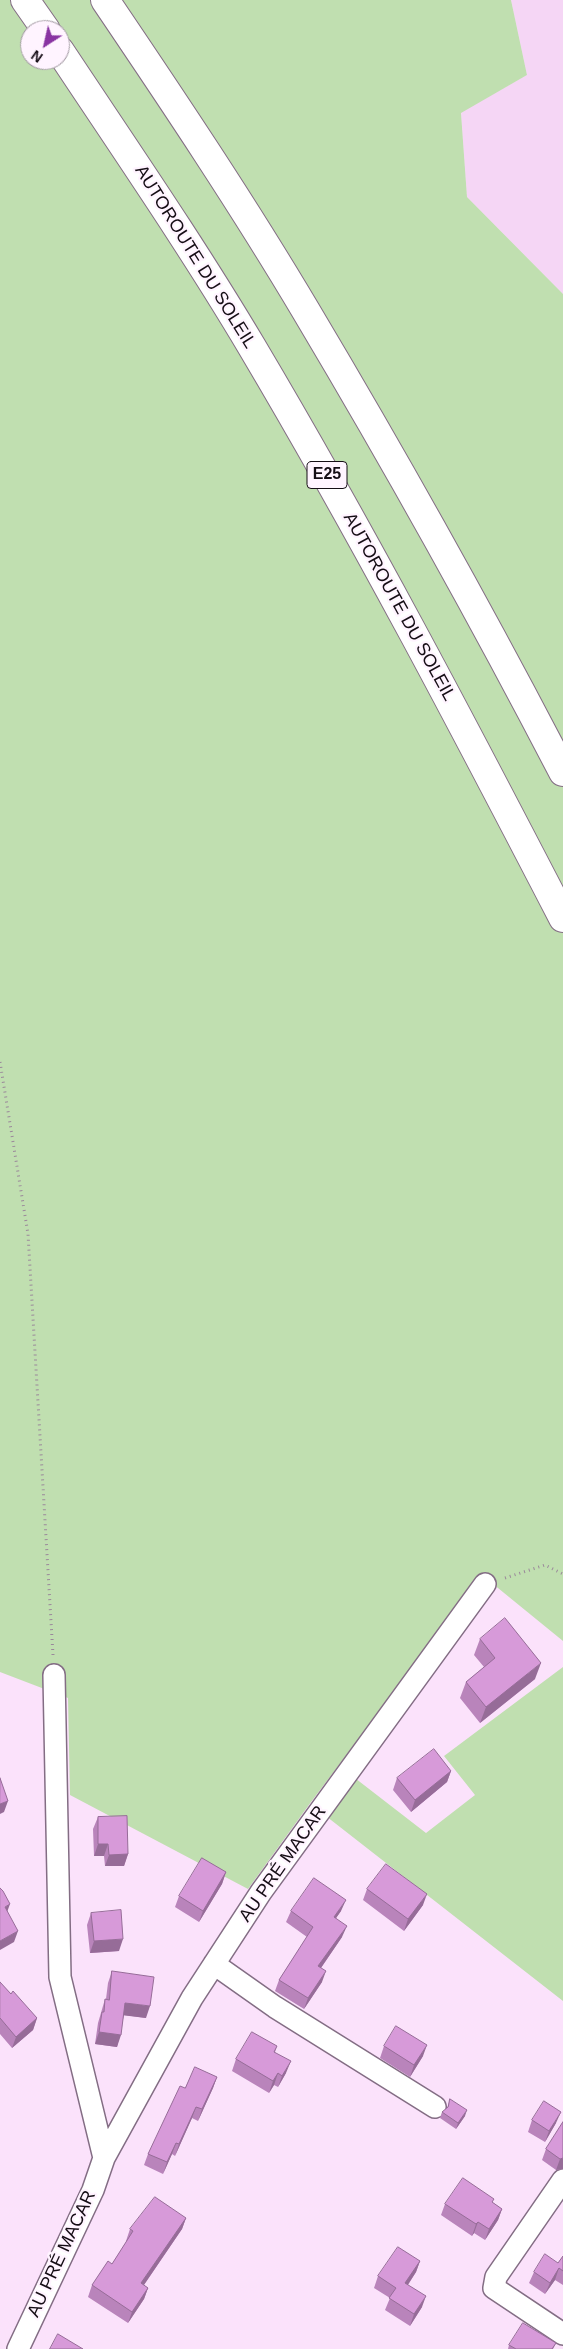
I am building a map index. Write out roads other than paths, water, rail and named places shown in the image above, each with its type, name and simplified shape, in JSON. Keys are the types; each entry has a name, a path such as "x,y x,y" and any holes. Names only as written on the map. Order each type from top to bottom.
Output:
{"highway":[{"path":"25,0 39,20"},
{"path":"105,0 202,144 305,309 488,627 563,772"},
{"name":"AUTOROUTE DU SOLEIL","path":"70,66 147,182 250,345 336,491 437,674 563,918"}],"street":[{"name":"AU PRÉ MACAR","path":"18,2349 93,2190 104,2158 192,1998 261,1892 485,1584"},
{"path":"54,1675 60,1978 104,2158"},
{"path":"214,1964 275,2007 435,2107"},
{"path":"563,2180 496,2277 494,2288 563,2334"}]}
